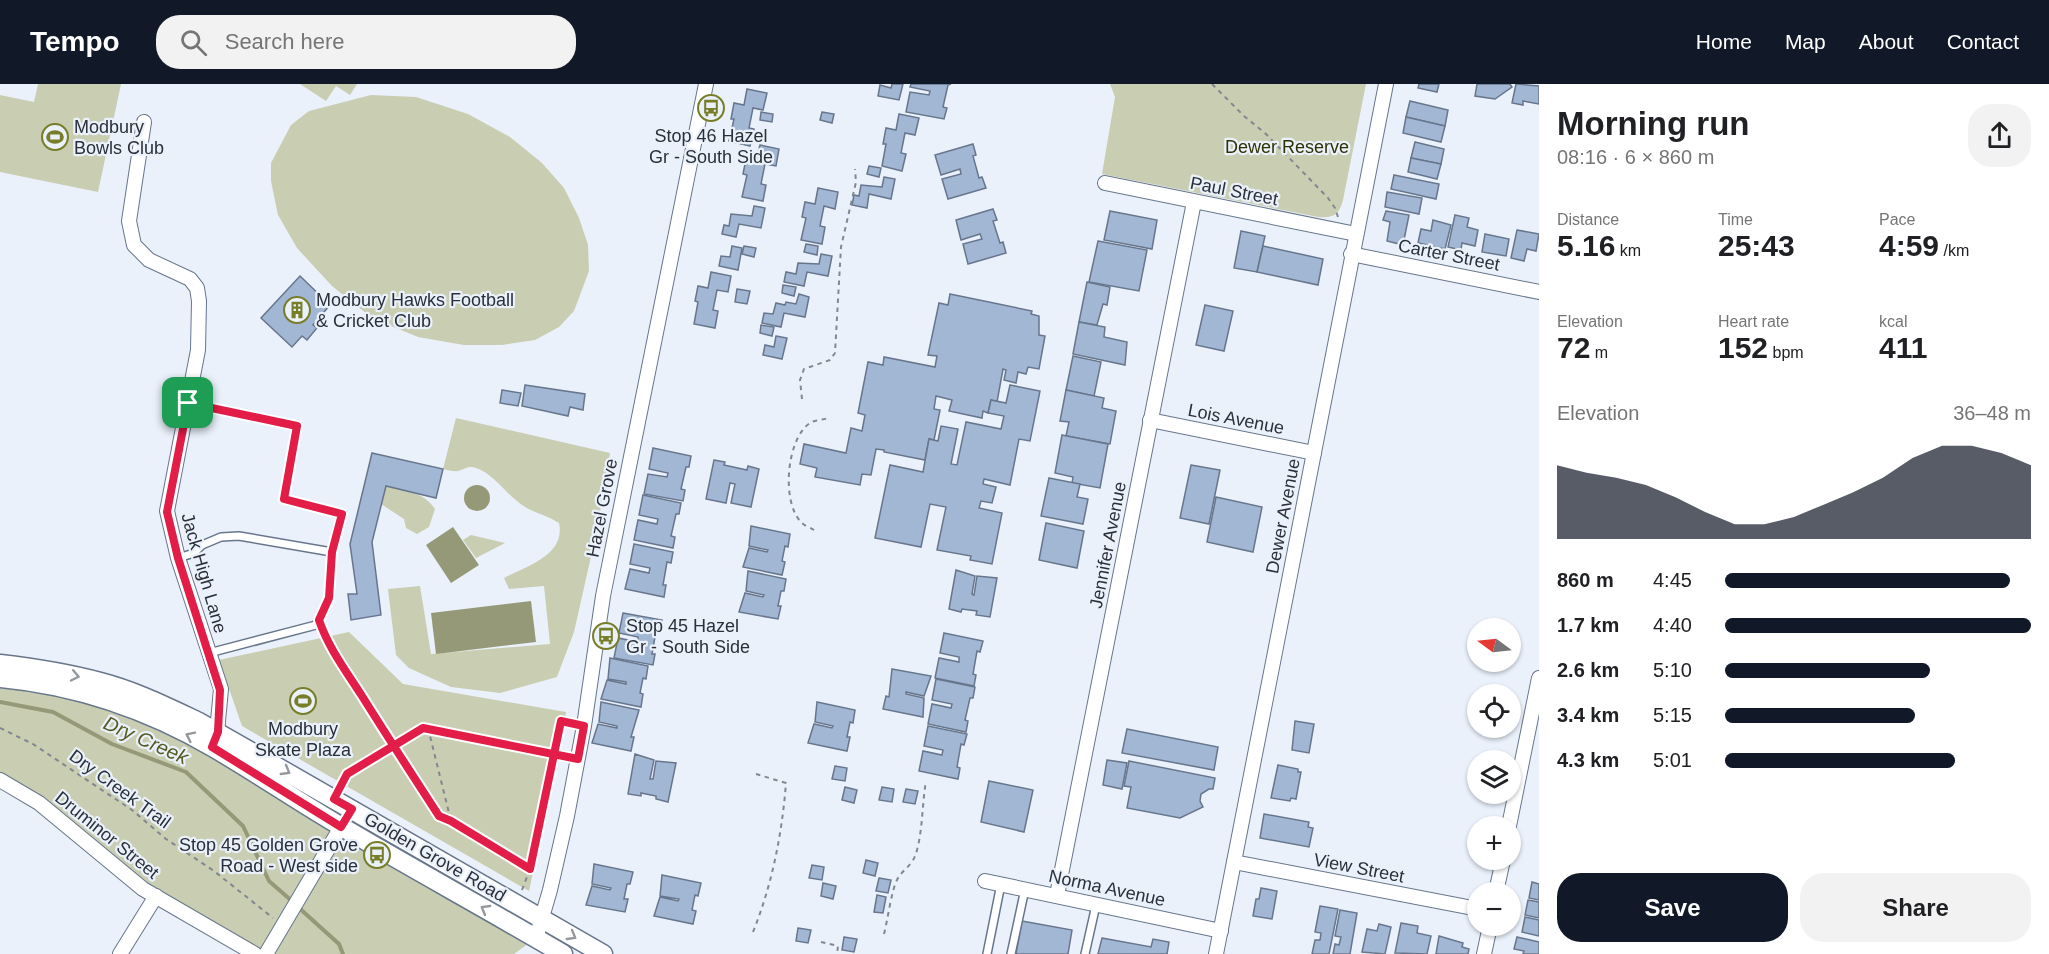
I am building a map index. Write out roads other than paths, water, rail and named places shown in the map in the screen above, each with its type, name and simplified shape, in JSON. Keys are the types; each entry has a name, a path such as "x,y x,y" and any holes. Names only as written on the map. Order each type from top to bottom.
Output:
{"main road":[{"name":"Golden Grove Road","path":"0,664 98,689 144,713 215,740 334,799 603,954"},
{"name":"Golden Grove Road","path":"0,678 48,677"},
{"name":"Golden Grove Road","path":"215,740 341,827 562,954"},
{"path":"341,827 352,809"}],"street":[{"name":"Hazel Grove","path":"536,938 558,858 578,759 603,596 706,84"},
{"name":"Dewer Avenue","path":"1216,954 1351,254 1349,233 1386,84"},
{"name":"Jack High Lane","path":"144,122 129,221 134,244 149,260 190,279 197,288 199,301 198,350 167,512 178,558 220,690 215,740"},
{"name":"Paul Street","path":"1105,183 1349,233"},
{"name":"Jennifer Avenue","path":"1057,895 1194,201"},
{"name":"Carter Street","path":"1351,254 1539,292"},
{"name":"Lois Avenue","path":"1150,420 1314,453"},
{"path":"1511,816 1537,698 1539,678"},
{"name":"Druminor Street","path":"2,784 39,803 129,877 156,896 255,954"},
{"path":"266,954 304,886 341,827"},
{"name":"View Street","path":"1234,862 1467,907"},
{"name":"Norma Avenue","path":"985,881 1221,931"},
{"path":"120,954 156,896"},
{"path":"1484,954 1488,936"}],"lane":[{"path":"188,403 297,426 284,499 342,514 332,552 329,598 316,625 209,653"},
{"path":"178,558 221,537 239,536 332,552"},
{"path":"987,954 1001,884"},
{"path":"1011,954 1025,889"},
{"path":"1085,954 1096,904"}],"waterway":[{"name":"Dry Creek","path":"0,702 53,712 112,744 186,772 243,826 269,881 293,902"},
{"name":"Dry Creek","path":"298,907 339,944 343,954"}],"place":[{"name":"Stop 46 Hazel Gr - South Side","path":"711,108"},
{"name":"Modbury Bowls Club","path":"55,137"},
{"name":"Modbury Hawks Football & Cricket Club","path":"297,310"},
{"name":"Stop 45 Hazel Gr - South Side","path":"606,636"},
{"name":"Modbury Skate Plaza","path":"303,701"},
{"name":"Stop 45 Golden Grove Road - West side","path":"377,855"}],"park label":[{"name":"Dewer Reserve","path":"1287,147"}]}
